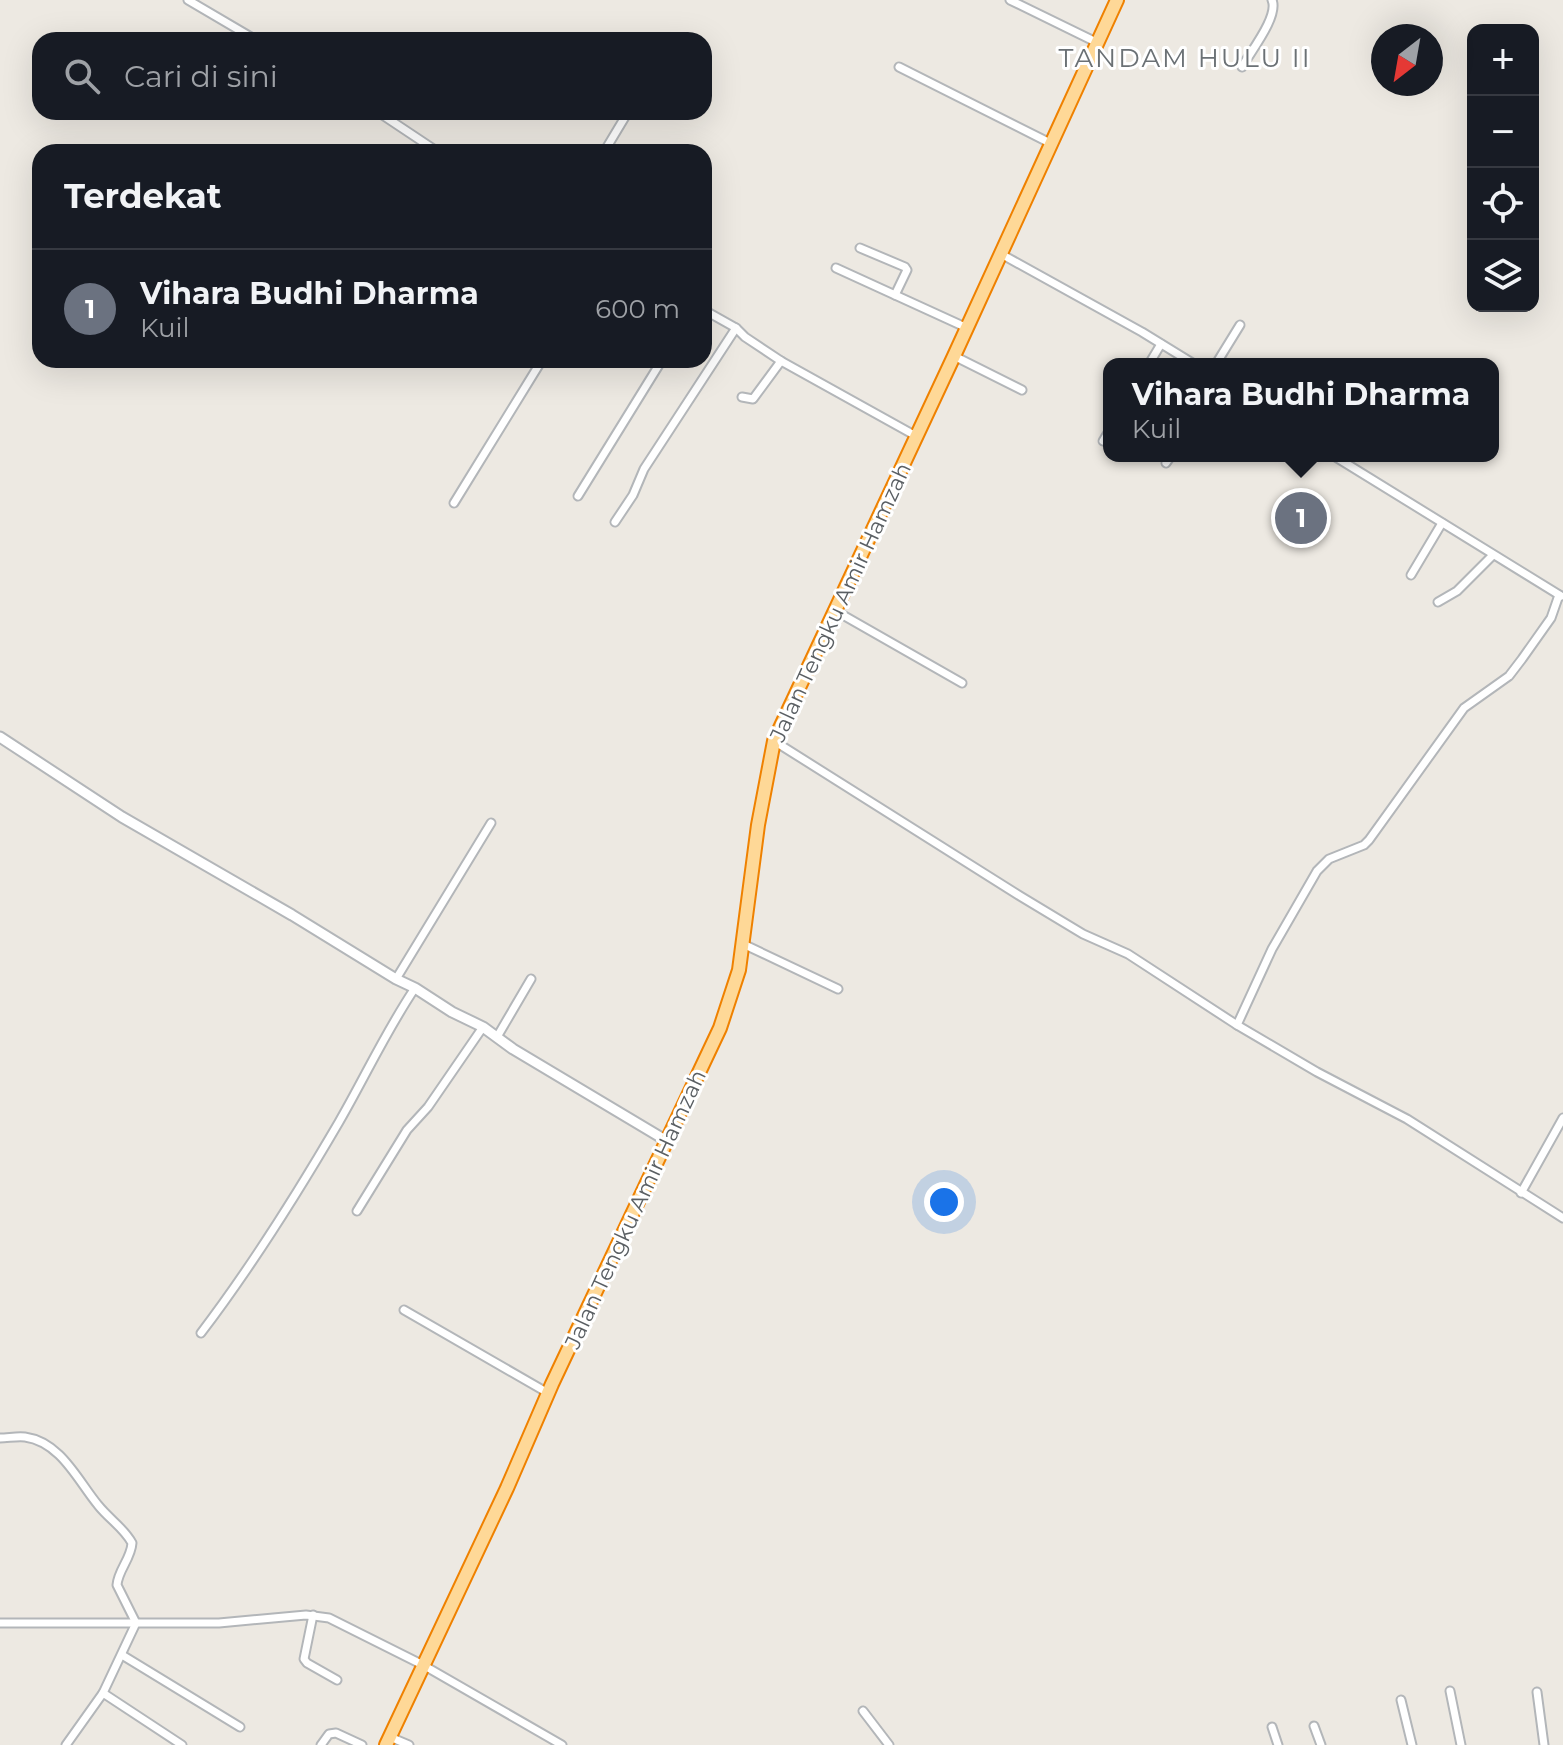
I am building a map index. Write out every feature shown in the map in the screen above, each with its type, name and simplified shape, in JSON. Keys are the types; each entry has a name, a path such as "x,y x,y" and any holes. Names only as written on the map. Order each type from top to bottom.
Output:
{"highway":[{"name":"Jalan Tengku Amir Hamzah","path":"388,1741 720,1028 736,982 758,825 774,741 1117,0"}],"street":[{"path":"188,0 242,32"},
{"path":"1010,0 1098,43"},
{"path":"1242,67 1271,18 1275,6 1272,0"},
{"path":"899,67 1052,144"},
{"path":"390,120 426,144"},
{"path":"609,144 623,120"},
{"path":"860,248 905,267 907,270 895,295"},
{"path":"1001,254 1184,358"},
{"path":"836,268 965,327"},
{"path":"712,314 781,361 916,436"},
{"path":"1220,358 1240,325"},
{"path":"712,365 736,328"},
{"path":"1153,358 1161,344"},
{"path":"954,356 1022,390"},
{"path":"742,397 753,399 781,361"},
{"path":"454,503 537,368"},
{"path":"578,496 657,368"},
{"path":"615,522 633,495 644,469 710,368"},
{"path":"1237,1025 1272,949 1317,871 1329,859 1369,840 1464,708 1509,676 1551,618 1561,596 1344,462"},
{"path":"1411,575 1442,523"},
{"path":"1438,602 1457,591 1493,555"},
{"path":"834,610 962,683"},
{"path":"0,737 122,817 452,1012 483,1027 513,1049 667,1141"},
{"path":"774,741 1020,896 1083,934 1128,954 1237,1025 1317,1072 1407,1119 1563,1218"},
{"path":"396,979 491,823"},
{"path":"743,944 838,989"},
{"path":"497,1037 531,979"},
{"path":"201,1333 250,1266 338,1123 389,1027 415,988"},
{"path":"357,1211 407,1130 428,1107 483,1027"},
{"path":"1521,1193 1563,1118"},
{"path":"404,1310 548,1393"},
{"path":"0,1438 33,1439 60,1456 97,1504 129,1538 132,1549 117,1585 136,1623"},
{"path":"310,1615 304,1659 337,1680"},
{"path":"0,1623 219,1623 310,1615 341,1622 562,1745"},
{"path":"66,1745 103,1693 136,1623"},
{"path":"122,1655 240,1727"},
{"path":"1450,1691 1461,1745"},
{"path":"1537,1692 1544,1745"},
{"path":"103,1693 182,1745"},
{"path":"1401,1700 1412,1745"},
{"path":"863,1711 889,1745"},
{"path":"1314,1726 1321,1745"},
{"path":"1272,1727 1278,1745"},
{"path":"321,1745 329,1734 336,1733 362,1745"},
{"path":"388,1741 409,1745"}],"place":[{"name":"Vihara Budhi Dharma","path":"1301,518"}],"district":[{"name":"TANDAM HULU II","path":"1185,58"}]}
